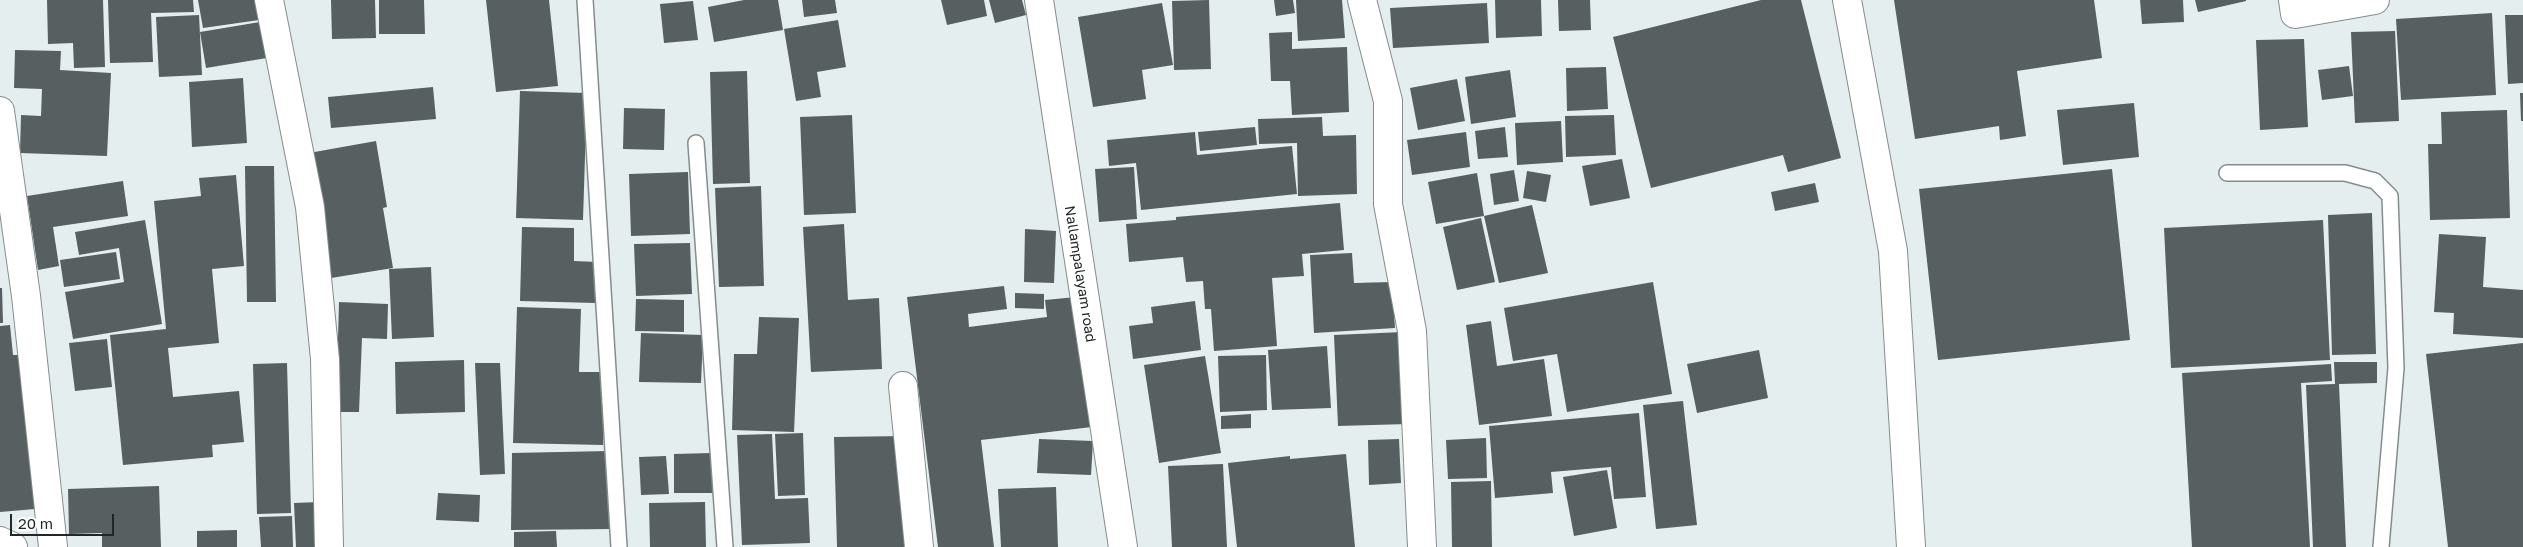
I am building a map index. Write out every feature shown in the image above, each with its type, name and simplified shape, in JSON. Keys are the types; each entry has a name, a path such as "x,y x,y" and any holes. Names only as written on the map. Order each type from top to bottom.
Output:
{"street":[{"path":"269,0 310,207 325,359 329,547"},
{"name":"Nallampalayam road","path":"1039,0 1123,547"},
{"path":"1362,0 1388,101 1388,204 1412,331 1422,547"},
{"path":"1846,0 1893,251 1911,547"},
{"path":"2293,0 2295,14 2375,0"},
{"path":"0,111 26,296 53,547"},
{"path":"904,386 918,547"}],"lane":[{"path":"585,0 619,547"},
{"path":"696,143 725,547"},
{"path":"2227,173 2345,173 2375,181 2390,196 2396,368 2381,547"}],"building":[{"path":"47,0 103,0 105,67 74,68 73,43 48,44"},
{"path":"108,0 193,0 194,12 151,13 153,62 110,63"},
{"path":"198,0 256,0 259,20 203,28"},
{"path":"331,0 375,0 376,38 332,39"},
{"path":"379,0 424,0 425,34 379,34"},
{"path":"486,0 549,0 558,86 496,92"},
{"path":"744,0 778,0 783,30 714,42 708,7"},
{"path":"802,0 835,0 837,13 804,17"},
{"path":"941,0 984,0 987,16 947,25"},
{"path":"989,0 1022,0 1026,15 995,23"},
{"path":"1209,0 1211,69 1174,70 1172,1"},
{"path":"1274,0 1293,0 1295,13 1276,16"},
{"path":"1296,0 1342,0 1345,38 1298,41"},
{"path":"1495,0 1541,0 1542,36 1496,38"},
{"path":"1558,0 1590,0 1591,30 1559,31"},
{"path":"1761,0 1801,0 1841,158 1788,172 1783,155 1651,188 1613,37"},
{"path":"1894,0 2094,0 2102,58 2017,71 2026,136 2000,140 1999,126 1915,139"},
{"path":"2140,0 2183,0 2184,22 2142,24"},
{"path":"2195,0 2246,0 2246,1 2198,12"},
{"path":"693,1 698,40 664,43 660,4"},
{"path":"1162,3 1173,65 1142,70 1146,99 1093,107 1078,17"},
{"path":"1487,3 1489,43 1393,48 1390,8"},
{"path":"2492,13 2496,95 2401,100 2396,19"},
{"path":"199,15 202,75 159,77 156,17"},
{"path":"2505,15 2523,15 2523,83 2508,84"},
{"path":"838,20 846,67 817,72 821,97 796,101 784,29"},
{"path":"266,21 273,57 206,68 200,32"},
{"path":"2395,31 2399,121 2355,123 2351,32"},
{"path":"1292,32 1292,49 1347,47 1349,112 1292,115 1290,81 1271,81 1269,33"},
{"path":"2304,39 2308,127 2260,130 2256,40"},
{"path":"15,50 61,51 60,70 111,73 107,156 20,153 21,115 41,116 42,89 14,88"},
{"path":"2349,66 2353,96 2322,100 2318,70"},
{"path":"1606,67 1608,109 1567,111 1566,68"},
{"path":"1510,70 1516,117 1471,124 1465,77"},
{"path":"747,71 750,183 713,184 710,72"},
{"path":"243,78 247,143 192,147 189,82"},
{"path":"1457,79 1465,121 1418,130 1410,88"},
{"path":"433,87 436,119 331,128 328,97"},
{"path":"520,91 587,93 583,220 516,218"},
{"path":"2520,93 2523,93 2523,121 2521,121"},
{"path":"2134,103 2139,157 2063,165 2057,110"},
{"path":"624,108 665,109 664,150 623,149"},
{"path":"2507,110 2510,218 2430,220 2428,144 2442,144 2441,112"},
{"path":"852,115 856,213 804,215 800,117"},
{"path":"1614,115 1616,155 1566,157 1565,116"},
{"path":"1322,117 1323,136 1356,135 1357,194 1298,196 1297,143 1259,144 1258,119"},
{"path":"1561,121 1563,162 1517,165 1515,123"},
{"path":"1255,127 1257,145 1200,151 1198,132"},
{"path":"1505,127 1508,157 1478,159 1475,131"},
{"path":"1195,132 1197,155 1292,146 1297,194 1141,210 1136,163 1109,166 1107,140"},
{"path":"1466,132 1470,167 1412,175 1407,140"},
{"path":"376,141 387,207 383,208 393,268 331,278 309,153"},
{"path":"1622,159 1630,198 1590,206 1582,166"},
{"path":"245,166 274,166 276,302 247,302"},
{"path":"1134,167 1137,219 1099,222 1095,169"},
{"path":"2112,169 2130,340 1938,360 1919,189"},
{"path":"1514,170 1519,201 1494,205 1490,174"},
{"path":"1527,171 1551,175 1546,202 1523,198"},
{"path":"688,172 690,234 631,236 629,174"},
{"path":"1477,173 1484,216 1436,224 1428,182"},
{"path":"236,175 244,266 212,269 219,343 168,348 173,397 239,391 244,442 212,445 213,457 123,465 110,335 166,329 154,201 201,196 199,178"},
{"path":"123,181 128,216 53,227 59,266 38,270 27,196"},
{"path":"1815,183 1819,202 1775,211 1771,192"},
{"path":"761,186 764,286 719,287 715,188"},
{"path":"1340,203 1344,250 1302,254 1304,276 1272,278 1277,346 1214,351 1211,309 1205,309 1203,281 1186,282 1183,257 1129,262 1126,224 1176,220 1176,217"},
{"path":"1532,205 1548,273 1499,283 1484,216"},
{"path":"2372,213 2376,354 2332,355 2328,215"},
{"path":"1481,218 1495,282 1457,290 1443,227"},
{"path":"145,220 162,324 73,339 65,292 124,282 119,248 79,255 75,232"},
{"path":"2323,220 2330,360 2171,368 2164,228"},
{"path":"844,224 848,300 879,298 882,369 811,372 803,227"},
{"path":"522,227 574,228 574,261 597,262 595,303 520,301"},
{"path":"1025,229 1056,231 1054,283 1024,282"},
{"path":"2439,234 2486,237 2483,287 2523,290 2523,338 2453,334 2454,313 2434,312"},
{"path":"690,243 692,294 636,296 634,244"},
{"path":"116,252 120,279 64,287 60,260"},
{"path":"1352,253 1354,283 1392,282 1395,328 1314,333 1310,255"},
{"path":"431,267 434,337 392,339 389,269"},
{"path":"1653,282 1672,394 1567,412 1557,354 1513,361 1504,308"},
{"path":"1004,286 1007,309 968,314 969,327 1047,317 1045,300 1076,297 1092,427 981,440 994,547 938,547 907,297"},
{"path":"0,288 2,288 3,323 0,323"},
{"path":"1015,293 1044,294 1044,309 1015,308"},
{"path":"636,299 684,300 684,332 635,331"},
{"path":"1195,301 1201,350 1133,359 1129,326 1153,323 1151,307"},
{"path":"339,302 388,304 387,339 362,338 359,412 336,412"},
{"path":"517,307 581,309 579,372 604,372 603,445 513,443"},
{"path":"759,317 799,318 794,432 732,430 734,354 757,354"},
{"path":"1491,321 1497,366 1544,359 1552,416 1479,425 1466,325"},
{"path":"10,325 13,355 22,355 35,509 0,512 0,326"},
{"path":"1403,332 1407,424 1338,426 1334,335"},
{"path":"641,333 703,335 701,383 639,382"},
{"path":"107,339 112,387 75,391 69,343"},
{"path":"2523,343 2523,547 2448,547 2426,354"},
{"path":"1327,346 1331,408 1272,410 1268,350"},
{"path":"1759,350 1768,398 1697,413 1687,364"},
{"path":"1266,355 1267,410 1220,412 1218,356"},
{"path":"1205,356 1221,453 1159,463 1144,365"},
{"path":"464,360 465,412 396,414 395,362"},
{"path":"2334,362 2377,362 2377,383 2339,384 2346,547 2313,547 2306,385 2335,384"},
{"path":"287,363 291,513 257,514 253,364"},
{"path":"475,363 500,363 505,474 480,475"},
{"path":"2331,364 2332,381 2301,383 2310,547 2192,547 2182,373"},
{"path":"1683,401 1697,525 1656,529 1643,405"},
{"path":"1639,413 1646,497 1614,499 1611,467 1551,472 1553,493 1495,498 1489,426"},
{"path":"1251,414 1251,428 1221,429 1221,416"},
{"path":"803,433 805,495 778,496 775,434"},
{"path":"772,434 775,499 808,498 810,543 742,545 737,435"},
{"path":"905,436 908,547 837,547 834,437"},
{"path":"1486,438 1487,478 1448,479 1446,440"},
{"path":"1039,439 1093,441 1091,475 1037,473"},
{"path":"1399,439 1401,483 1369,485 1368,440"},
{"path":"608,451 612,529 511,530 512,453"},
{"path":"712,453 712,493 674,493 674,454"},
{"path":"1346,454 1355,547 1237,547 1228,463 1290,456 1290,459"},
{"path":"666,456 669,494 641,495 639,457"},
{"path":"1223,464 1227,547 1172,547 1168,466"},
{"path":"1607,470 1617,528 1574,536 1563,477"},
{"path":"1491,481 1492,547 1452,547 1451,482"},
{"path":"159,486 161,547 102,547 102,533 69,534 68,489"},
{"path":"1056,487 1058,547 1001,547 998,489"},
{"path":"438,493 480,495 479,522 436,520"},
{"path":"320,502 322,547 296,547 294,503"},
{"path":"705,502 706,547 650,547 649,503"},
{"path":"292,516 293,547 261,547 259,517"},
{"path":"237,530 237,547 197,547 197,531"},
{"path":"556,531 557,547 514,547 514,532"}]}
